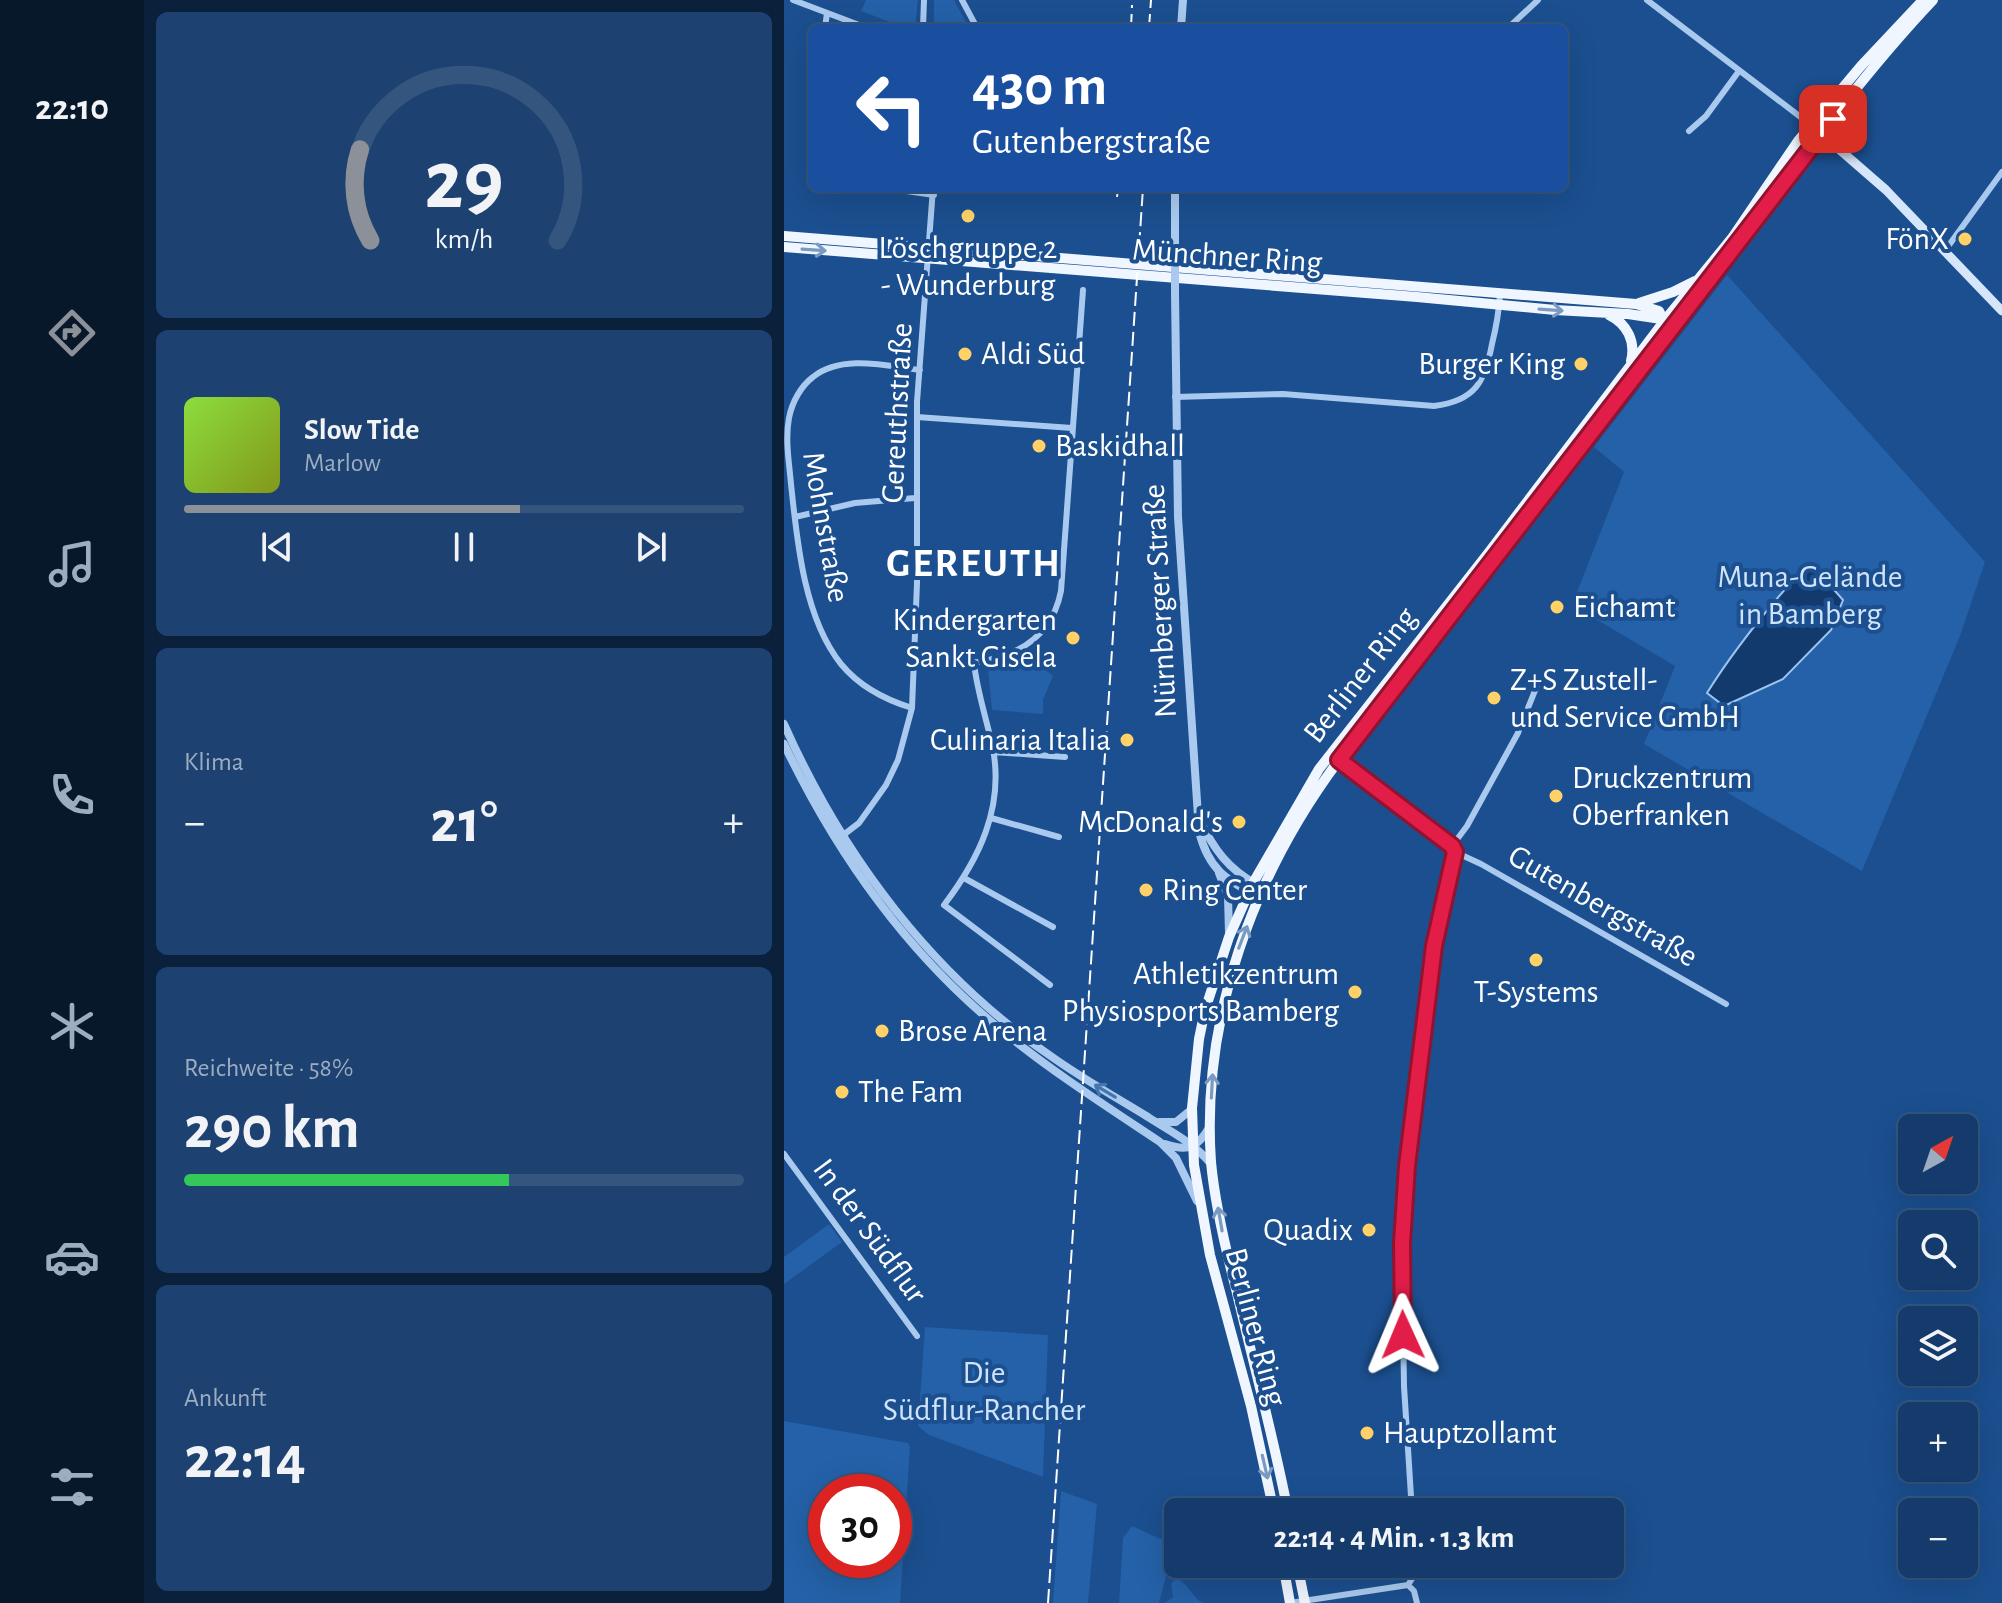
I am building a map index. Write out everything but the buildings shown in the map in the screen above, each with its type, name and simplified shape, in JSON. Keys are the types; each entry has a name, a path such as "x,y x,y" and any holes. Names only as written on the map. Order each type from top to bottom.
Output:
{"main road":[{"name":"Berliner Ring","path":"1271,1498 1251,1406 1200,1207 1193,1145 1192,1108 1197,1056 1205,1010 1229,937 1334,757 1665,320 1703,275 1811,125 1923,0"},
{"name":"Berliner Ring","path":"1334,757 1667,336 1822,133 1933,0"},
{"path":"1811,125 1886,190 2002,311"},
{"name":"Münchner Ring","path":"784,236 930,253 1500,300 1665,320"},
{"name":"Münchner Ring","path":"784,247 930,253"},
{"path":"1636,304 1673,292 1703,275"},
{"name":"Münchner Ring","path":"1500,300 1636,304"},
{"path":"1636,304 1656,309 1665,320 1667,336"},
{"path":"1603,312 1623,325 1629,334 1634,349 1629,368"},
{"path":"1665,320 1684,314"},
{"name":"Berliner Ring","path":"1256,890 1222,1012 1213,1071 1210,1126 1220,1220 1285,1498"},
{"path":"1286,1578 1290,1603"},
{"path":"1300,1578 1304,1602"}],"street":[{"path":"793,0 856,24"},
{"path":"923,24 924,0"},
{"path":"962,0 975,24"},
{"path":"1181,24 1183,0"},
{"path":"1512,24 1538,0"},
{"path":"1647,0 1811,125"},
{"path":"826,24 827,13"},
{"path":"1689,131 1706,116 1739,71"},
{"path":"1944,252 2002,172"},
{"name":"Gereuthstraße","path":"842,836 859,823 886,785 898,760 912,708 917,583 917,417 934,192"},
{"name":"Nürnberger Straße","path":"1175,192 1178,517 1198,819 1202,843 1228,896 1229,937"},
{"path":"915,665 945,666 1004,656 1030,644 1057,607 1061,591 1083,290"},
{"path":"1175,397 1283,394 1434,406 1450,404 1464,398 1483,378 1500,300"},
{"name":"Mohnstraße","path":"912,708 867,687 845,668 830,647 804,574 786,443 789,416 801,389 814,376 845,364 867,363 920,370"},
{"path":"917,417 1072,428"},
{"path":"795,517 855,503 915,498"},
{"path":"974,663 993,752 995,781 991,818 964,878 944,905 1050,985"},
{"path":"1411,1498 1404,1386 1403,1202 1434,946 1454,849 1523,723 1538,683"},
{"path":"784,724 815,791 842,836 909,927 939,961 987,1008 1046,1053 1193,1145 1212,1164"},
{"path":"784,744 821,818 850,863 884,910 938,971 982,1014 1021,1046 1160,1142 1176,1158 1200,1207"},
{"path":"993,752 1065,757"},
{"name":"Gutenbergstraße","path":"1334,757 1454,849 1726,1004"},
{"path":"991,818 1059,837"},
{"name":"Nürnberger Straße","path":"1198,819 1220,856 1256,890"},
{"path":"1218,872 1256,890"},
{"path":"964,878 1053,927"},
{"path":"1155,1122 1176,1122 1192,1108"},
{"path":"1160,1142 1182,1149 1203,1138 1210,1126"},
{"name":"In der Südflur","path":"784,1154 917,1336"},
{"path":"1290,1603 1408,1585 1412,1578"},
{"path":"1408,1585 1414,1591 1417,1603"},
{"path":"1340,1603 1341,1594"}],"green space":[{"path":"866,0 918,0 915,24 895,24 861,11"},
{"path":"934,0 954,0 967,24 934,24"},
{"name":"Muna-Gelände in Bamberg","path":"1727,275 1985,562 1960,636 1862,871 1644,744 1675,666 1572,605 1624,472 1594,447"},
{"path":"1029,656 1053,676 1043,700 1043,714 992,710 988,669"},
{"path":"829,1224 842,1242 784,1284 784,1257"},
{"name":"Die Südflur-Rancher","path":"925,1327 1048,1335 1043,1477 929,1435 918,1426"},
{"path":"784,1421 908,1443 908,1474 808,1474 808,1578 902,1578 900,1603 784,1603"},
{"path":"1061,1491 1097,1504 1088,1603 1053,1603"},
{"path":"1132,1526 1164,1540 1165,1578 1159,1603 1119,1603 1123,1538"},
{"path":"1175,1579 1203,1603 1165,1603 1173,1597 1171,1584"}],"shaded area":[{"path":"1815,568 1843,600 1831,630 1783,679 1724,706 1707,693 1718,676 1752,629 1802,570"}],"railway":[{"path":"1149,24 1151,0"},
{"path":"1131,24 1132,5"},
{"path":"1117,197 1118,192"},
{"path":"1048,1603 1143,192"}],"place":[{"name":"Löschgruppe 2 - Wunderburg","path":"968,216"},
{"name":"FönX","path":"1965,239"},
{"name":"Aldi Süd","path":"965,354"},
{"name":"Burger King","path":"1581,364"},
{"name":"Baskidhall","path":"1039,446"},
{"name":"Eichamt","path":"1557,607"},
{"name":"Kindergarten Sankt Gisela","path":"1073,638"},
{"name":"Z+S Zustell- und Service GmbH","path":"1494,698"},
{"name":"Culinaria Italia","path":"1127,740"},
{"name":"Druckzentrum Oberfranken","path":"1556,796"},
{"name":"McDonald's","path":"1239,822"},
{"name":"Ring Center","path":"1146,890"},
{"name":"T-Systems","path":"1536,960"},
{"name":"Athletikzentrum Physiosports Bamberg","path":"1355,992"},
{"name":"Brose Arena","path":"882,1031"},
{"name":"The Fam","path":"842,1092"},
{"name":"Quadix","path":"1369,1230"},
{"name":"Hauptzollamt","path":"1367,1433"}],"district":[{"name":"GEREUTH","path":"974,564"}],"route":[{"path":"1403,1335 1403,1202 1434,946 1455,852 1452,846 1339,760 1833,119"}]}
